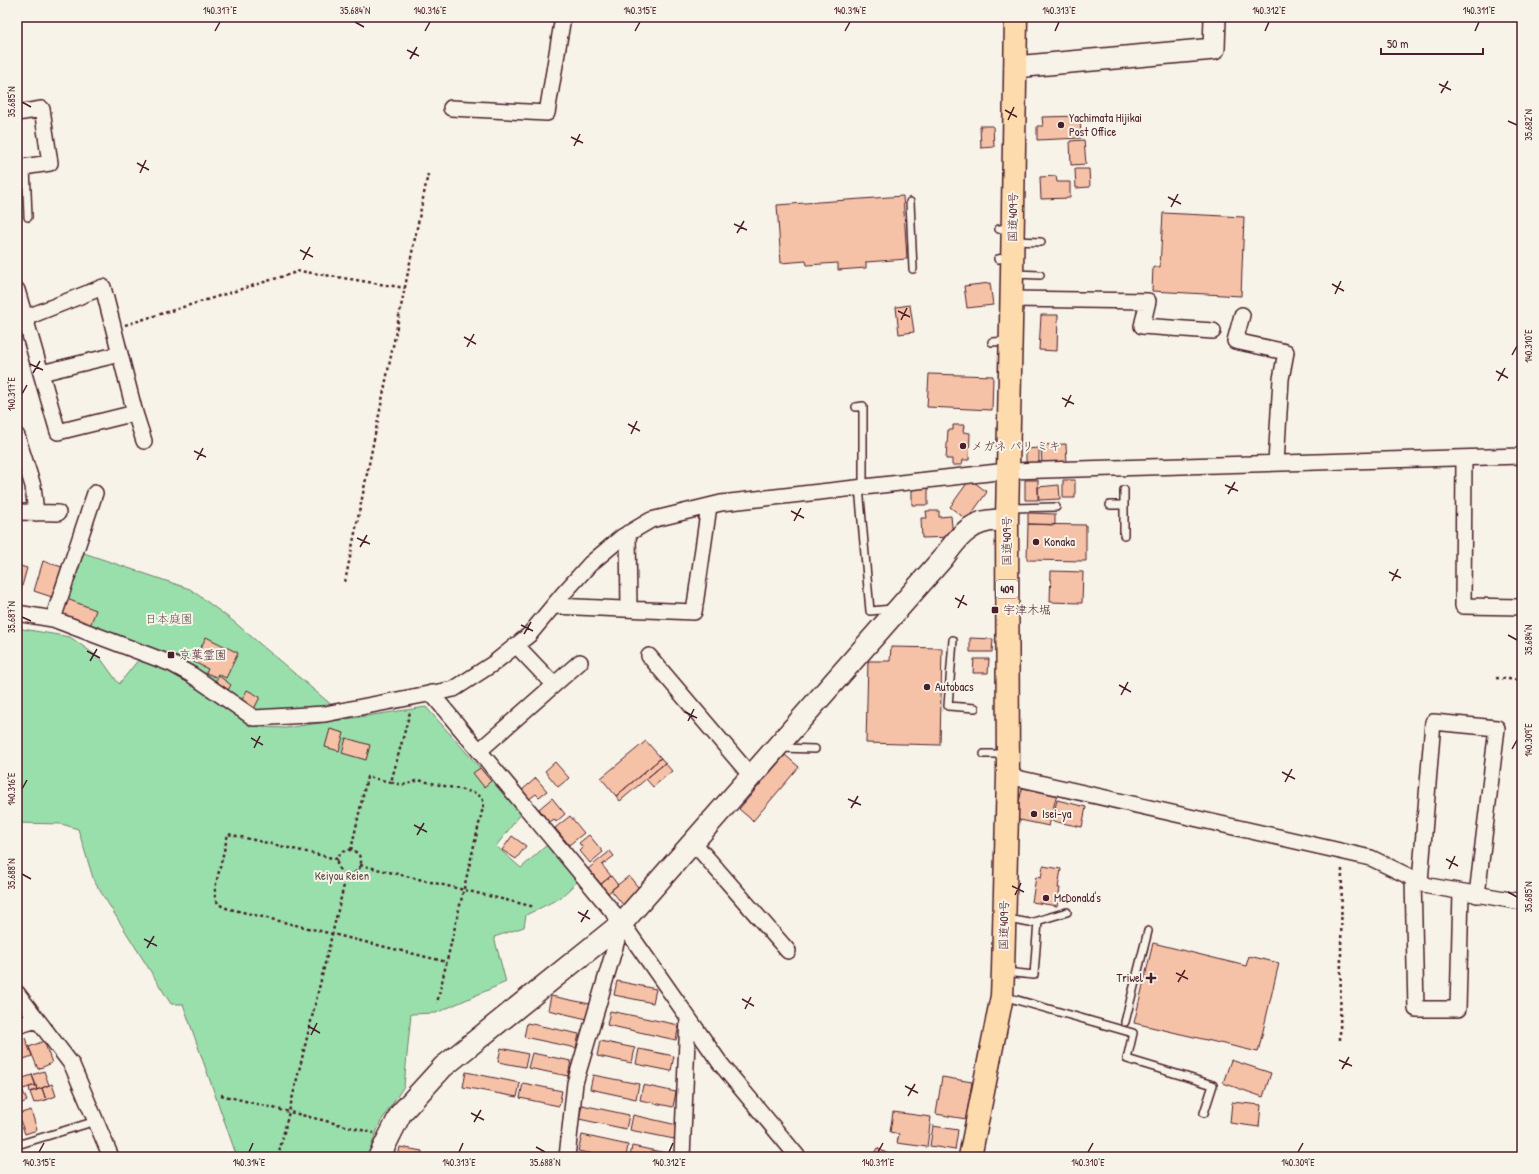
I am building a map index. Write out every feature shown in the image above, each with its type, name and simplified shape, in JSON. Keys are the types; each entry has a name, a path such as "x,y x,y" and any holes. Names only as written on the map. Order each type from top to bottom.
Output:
{"highway":[{"name":"国道409号","path":"970,1157 1002,996 1003,972 1008,754 1007,471 1001,342 1012,299 1008,248 1016,67 1016,17"}],"street":[{"path":"451,108 547,113 563,17"},
{"path":"1016,67 1214,48 1215,17"},
{"path":"17,112 42,109 50,164 22,167"},
{"path":"25,318 103,287 135,413 144,441"},
{"path":"17,290 58,432 135,413"},
{"path":"1012,299 1148,301 1142,326 1213,331"},
{"path":"1242,315 1235,341 1286,352 1281,379 1276,463"},
{"path":"41,373 120,354"},
{"path":"18,439 33,486 36,513"},
{"path":"17,613 52,619 172,664 192,674 254,718 325,714 454,689 494,663 529,635 590,564 628,534 651,520 721,503 1007,471 1522,456"},
{"path":"1464,458 1463,606 1522,607"},
{"path":"52,619 95,493"},
{"path":"553,606 694,612 709,506"},
{"path":"17,512 58,513"},
{"path":"380,1157 402,1113 420,1090 443,1067 622,923 943,558 959,537 974,525 1007,514"},
{"path":"628,534 629,609"},
{"path":"516,645 554,685"},
{"path":"649,656 752,776"},
{"path":"479,751 580,662"},
{"path":"431,694 622,923 720,1063 798,1157"},
{"path":"1461,892 1458,1009 1416,1009 1416,880 1433,722 1497,728 1477,895"},
{"path":"1008,776 1372,858 1429,886 1522,902"},
{"path":"693,842 788,951"},
{"path":"566,1157 575,1083 622,923"},
{"path":"17,993 72,1065 111,1157"},
{"path":"682,1157 688,1018"},
{"path":"17,1026 37,1020"}],"lane":[{"path":"22,167 28,218"},
{"path":"910,202 913,269"},
{"path":"1008,248 1041,242"},
{"path":"1008,248 1040,275"},
{"path":"856,407 863,406 861,487 870,611 898,608"},
{"path":"1124,490 1124,535"},
{"path":"1110,505 1124,505"},
{"path":"1007,514 1056,507"},
{"path":"953,640 948,706 975,708"},
{"path":"776,748 816,749"},
{"path":"984,754 1008,754"},
{"path":"1004,918 1030,923 1067,912"},
{"path":"1003,972 1034,975 1038,921"},
{"path":"1125,1022 1148,931"},
{"path":"1002,996 1133,1034 1127,1059 1213,1085 1204,1113"},
{"path":"17,1145 96,1121"}],"path":[{"path":"345,582 428,174"},
{"path":"113,328 300,271 405,288"},
{"path":"1496,678 1522,680"},
{"path":"391,782 414,696"},
{"path":"351,850 367,777 407,785 418,780 476,793 482,798 484,803 437,1002"},
{"path":"337,859 228,834 215,888 218,904 226,908 447,962"},
{"path":"351,850 359,855 360,864 355,872 347,873 339,868 337,859 342,852 351,850"},
{"path":"1340,1040 1342,851"},
{"path":"360,864 535,907"},
{"path":"278,1157 347,873"},
{"path":"221,1095 390,1137"}],"green space":[{"name":"日本庭園","path":"81,552 190,589 233,621 334,707 255,711 57,616"},
{"name":"Keiyou Reien","path":"17,628 70,637 101,659 119,684 139,659 182,676 199,686 239,717 259,727 286,728 426,707 521,814 496,846 521,868 548,844 579,880 560,898 526,915 524,927 494,937 506,982 436,1013 411,1014 404,1086 380,1123 367,1157 237,1157 183,1004 171,1004 94,881 78,829 62,824 17,823"}],"building":[{"path":"1080,116 1081,138 1037,140 1037,126 1043,126 1042,117"},
{"path":"980,126 993,126 994,147 981,148"},
{"path":"1084,140 1086,164 1071,165 1070,141"},
{"path":"1075,169 1089,169 1090,187 1076,188"},
{"path":"1056,176 1057,182 1070,182 1070,198 1041,199 1040,177"},
{"path":"903,196 907,259 866,262 866,268 838,270 838,263 807,265 806,261 781,263 777,205"},
{"path":"1163,213 1244,217 1241,296 1152,291 1153,267 1160,267"},
{"path":"990,283 993,305 967,308 964,286"},
{"path":"910,305 914,332 899,334 896,307"},
{"path":"1041,315 1058,315 1057,351 1039,350"},
{"path":"929,374 993,376 992,410 927,407"},
{"path":"953,425 964,425 963,432 970,433 969,460 963,460 962,465 952,465 952,459 946,459 948,430 953,430"},
{"path":"1066,444 1067,464 1042,465 1041,445"},
{"path":"1039,448 1039,466 1026,466 1026,449"},
{"path":"970,479 987,492 967,520 950,507"},
{"path":"1025,480 1038,480 1038,500 1025,500"},
{"path":"1063,480 1075,480 1075,498 1063,498"},
{"path":"912,485 928,485 928,505 912,505"},
{"path":"1059,485 1060,499 1039,500 1038,487"},
{"path":"926,511 939,511 939,517 951,516 953,537 922,538 921,518 927,518"},
{"path":"1028,513 1055,514 1055,525 1028,524"},
{"path":"1028,524 1086,525 1086,561 1027,560"},
{"path":"43,561 62,567 52,597 34,591"},
{"path":"17,565 27,568 19,597 17,596"},
{"path":"1051,571 1083,572 1082,603 1050,602"},
{"path":"67,599 96,610 90,626 61,615"},
{"path":"206,637 238,653 226,678 218,674 216,677 206,673 208,669 194,662"},
{"path":"970,638 993,639 992,652 970,652"},
{"path":"891,647 942,648 940,745 866,743 868,661 890,661"},
{"path":"974,659 989,659 988,673 973,673"},
{"path":"219,676 231,685 226,693 213,684"},
{"path":"247,690 260,697 254,709 241,702"},
{"path":"330,729 344,733 339,751 325,747"},
{"path":"346,738 370,745 366,760 342,753"},
{"path":"646,741 661,758 616,796 601,778"},
{"path":"785,755 799,767 753,821 739,809"},
{"path":"661,758 665,763 620,801 616,796"},
{"path":"555,762 569,778 558,787 545,771"},
{"path":"665,763 672,771 653,787 646,779"},
{"path":"480,768 491,781 484,787 473,773"},
{"path":"536,778 547,791 539,797 536,794 528,800 521,791"},
{"path":"1023,785 1057,793 1049,826 1015,819"},
{"path":"552,798 565,814 556,822 554,819 549,823 539,809"},
{"path":"1057,800 1086,807 1082,827 1052,821"},
{"path":"570,816 584,833 569,845 555,828"},
{"path":"589,835 603,852 590,863 580,851 583,848 579,843"},
{"path":"512,836 526,846 516,859 502,850"},
{"path":"610,851 614,856 602,865 611,876 601,884 588,869"},
{"path":"1043,866 1061,869 1057,906 1032,902 1036,877 1041,878"},
{"path":"611,876 618,885 608,893 601,884"},
{"path":"629,876 642,892 624,906 611,890"},
{"path":"1153,943 1246,966 1249,956 1279,963 1258,1052 1134,1023"},
{"path":"617,981 656,989 653,1003 614,995"},
{"path":"551,996 590,1004 587,1019 548,1010"},
{"path":"610,1011 679,1025 676,1040 607,1025"},
{"path":"527,1023 579,1034 576,1048 524,1037"},
{"path":"25,1038 32,1056 21,1060 17,1050 17,1041"},
{"path":"44,1041 52,1063 38,1069 29,1047"},
{"path":"600,1041 635,1048 632,1063 597,1056"},
{"path":"501,1048 528,1054 525,1067 498,1062"},
{"path":"639,1049 674,1056 671,1071 636,1064"},
{"path":"17,1050 21,1060 17,1062"},
{"path":"532,1053 571,1061 568,1076 528,1068"},
{"path":"1231,1060 1271,1073 1263,1097 1223,1083"},
{"path":"44,1071 49,1085 37,1090 32,1075"},
{"path":"466,1072 520,1083 517,1097 463,1087"},
{"path":"32,1075 36,1085 23,1089 20,1079"},
{"path":"593,1075 639,1084 636,1099 590,1089"},
{"path":"942,1077 972,1082 966,1119 936,1114"},
{"path":"523,1083 562,1091 559,1106 520,1098"},
{"path":"52,1084 56,1096 46,1100 42,1088"},
{"path":"36,1085 37,1090 30,1092 29,1087"},
{"path":"643,1085 676,1092 673,1107 640,1100"},
{"path":"21,1086 27,1101 17,1105 17,1087"},
{"path":"42,1088 46,1100 34,1103 30,1092"},
{"path":"1232,1102 1261,1105 1259,1127 1230,1123"},
{"path":"582,1105 629,1115 626,1129 579,1119"},
{"path":"31,1110 37,1130 25,1134 18,1114"},
{"path":"893,1112 931,1117 927,1147 897,1143 899,1134 890,1132"},
{"path":"633,1115 677,1125 674,1139 630,1130"},
{"path":"933,1126 958,1130 955,1150 930,1146"},
{"path":"582,1135 628,1145 626,1157 610,1157 578,1151"},
{"path":"632,1146 676,1155 676,1157 630,1157"},
{"path":"400,1147 422,1151 421,1157 398,1157"},
{"path":"877,1148 888,1154 886,1157 872,1157"}],"place":[{"name":"Yachimata Hijikai Post Office","path":"1061,125"},
{"name":"メガネ パリ ミキ","path":"963,446"},
{"name":"Konaka","path":"1036,542"},
{"name":"宇津木堀","path":"995,610"},
{"name":"京葉霊園","path":"171,655"},
{"name":"Autobacs","path":"927,687"},
{"name":"Isei-ya","path":"1034,814"},
{"name":"McDonald's","path":"1046,898"},
{"name":"Triwel","path":"1151,978"}]}
